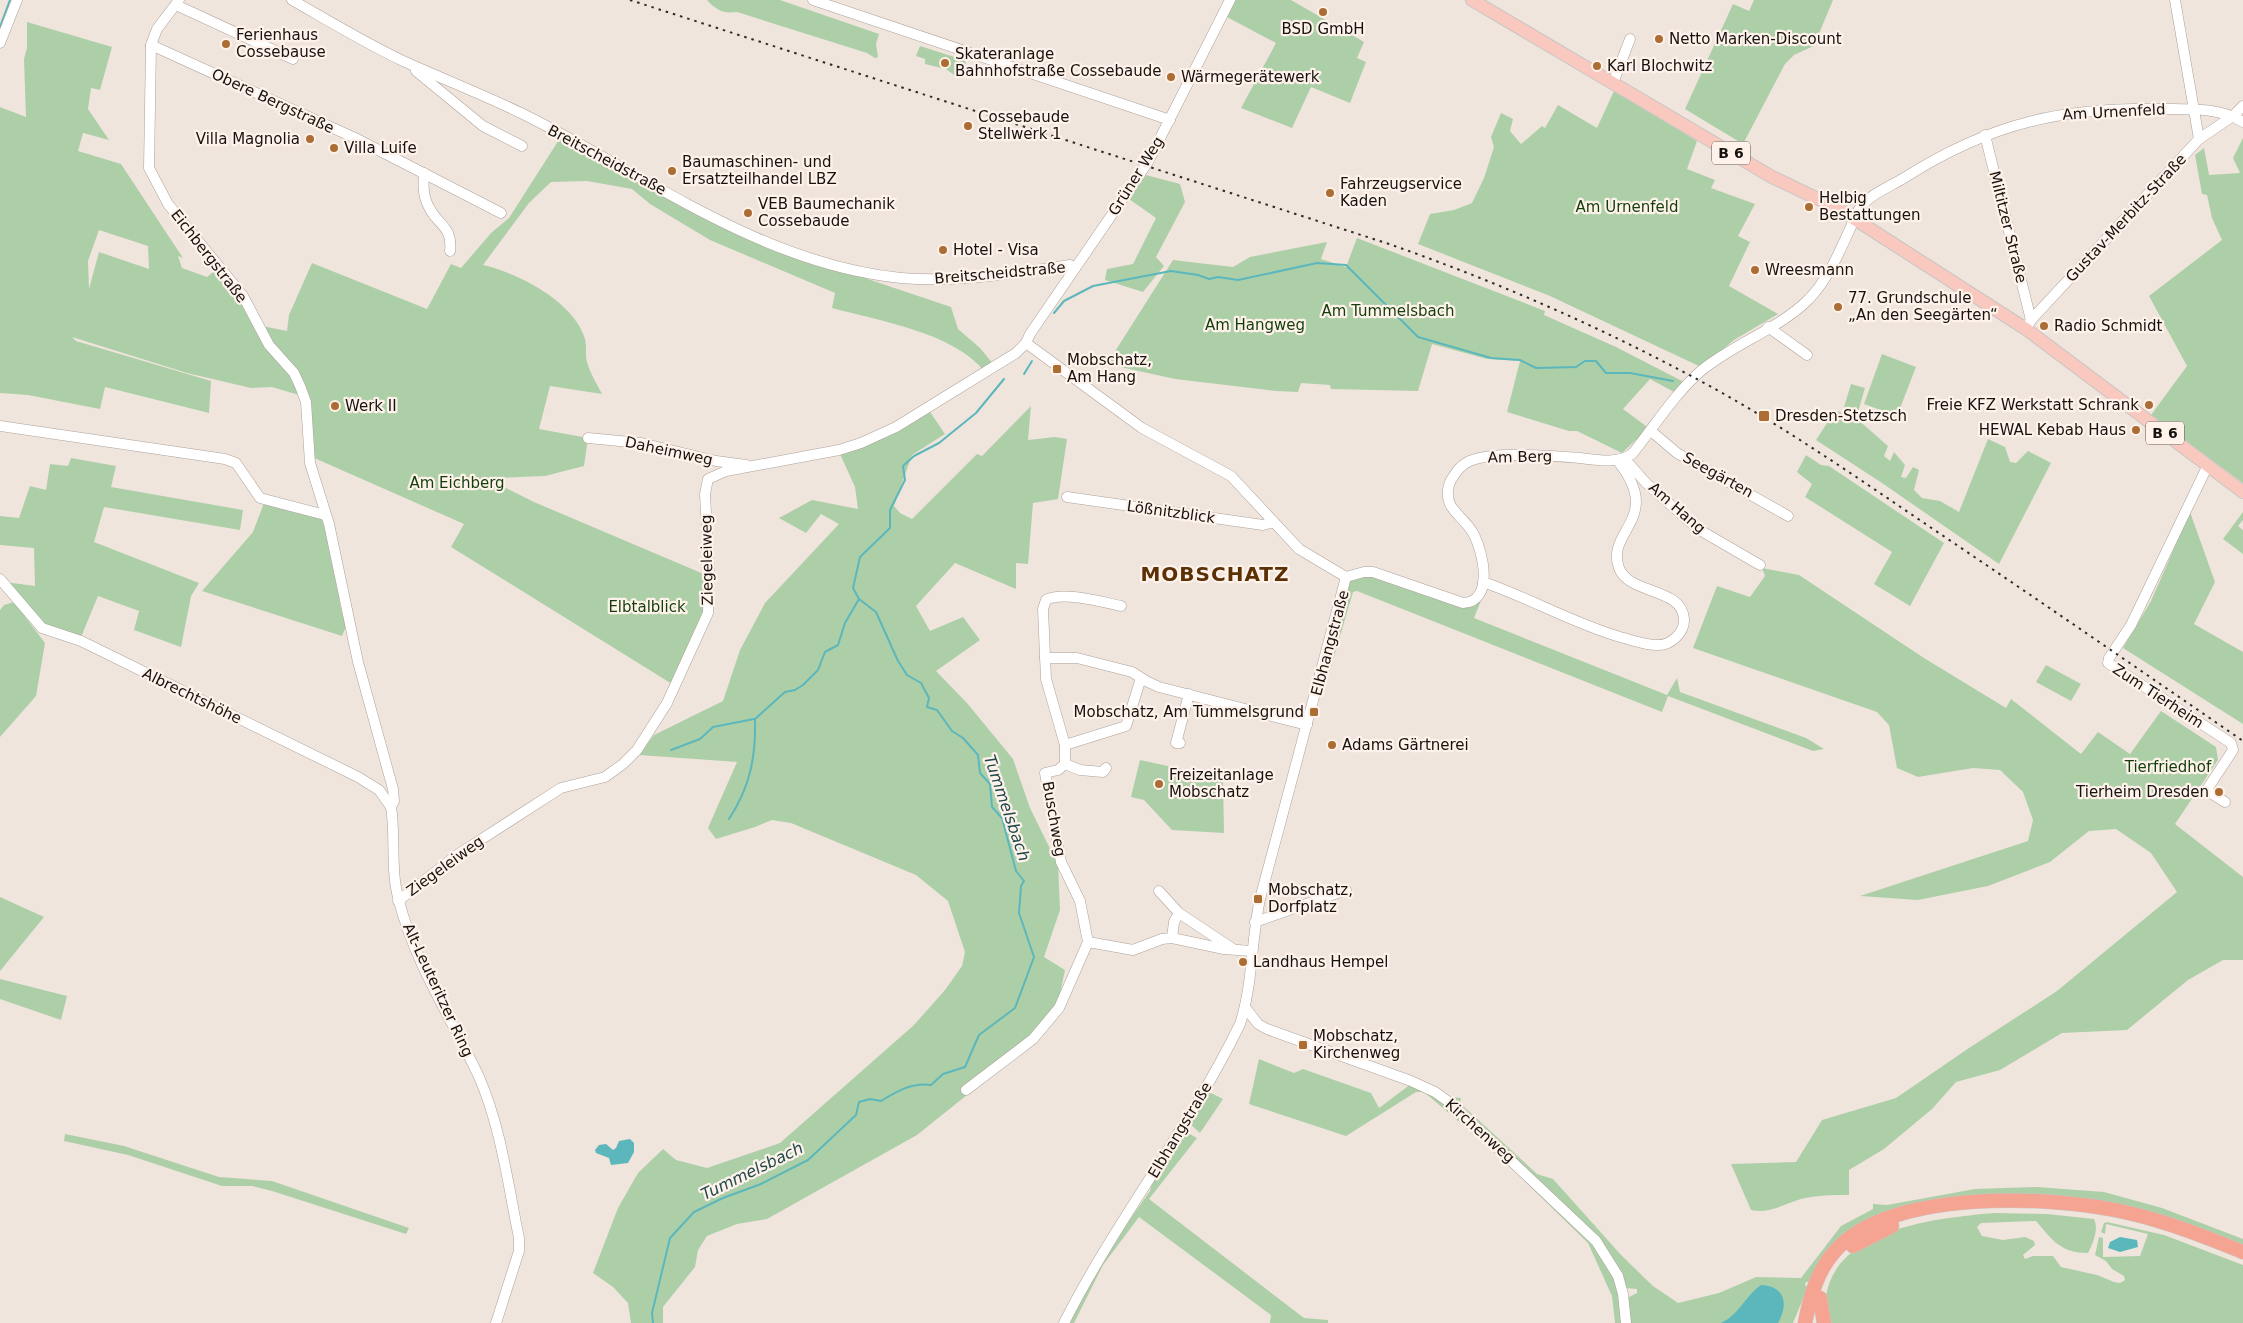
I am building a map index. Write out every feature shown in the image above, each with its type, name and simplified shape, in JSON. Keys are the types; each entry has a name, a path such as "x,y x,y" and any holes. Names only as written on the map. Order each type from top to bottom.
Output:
{"highway":[{"path":"1805,1323 1814,1285 1820,1272 1836,1250 1851,1237 1877,1222 1943,1206 1968,1202 2031,1200 2104,1208 2151,1219 2243,1252"},
{"path":"1812,1323 1830,1274 1848,1250 1866,1238 1890,1227 1923,1217 1968,1210 2025,1208 2102,1216 2169,1232 2243,1260"},
{"path":"1820,1298 1824,1323"}],"main road":[{"name":"B 6","path":"1472,0 1772,177 1840,209 2028,325 2243,492"}],"street":[{"path":"0,43 17,0"},
{"name":"Breitscheidstraße","path":"292,0 404,61 523,114 718,220 769,244 823,264 881,275 930,279 1000,276 1070,265 1075,268"},
{"path":"813,0 1170,120"},
{"name":"Grüner Weg","path":"1026,343 1030,334 1146,165 1230,0"},
{"path":"2175,0 2199,139"},
{"path":"177,3 293,59"},
{"name":"Eichbergstraße","path":"177,3 157,29 150,45 149,168 168,204 243,296 269,345 294,373 306,402 309,456 336,553 342,595"},
{"path":"1613,83 1630,39"},
{"name":"Obere Bergstraße","path":"150,45 354,138 501,212"},
{"name":"Breitscheidstraße","path":"404,61 483,126 522,146"},
{"name":"Gustav-Merbitz-Straße","path":"2028,325 2199,139 2233,116 2243,106"},
{"name":"Am Urnenfeld","path":"1621,459 1651,430 1689,382 1703,369 1803,303 1825,279 1852,225 1853,218 1864,203 1930,161 1985,135 2031,120 2080,111 2132,108 2193,109 2233,116"},
{"path":"2233,116 2243,122"},
{"name":"Miltitzer Straße","path":"1985,135 2028,325"},
{"path":"424,173 423,189 426,202 448,232 450,251"},
{"path":"1768,327 1807,355"},
{"name":"Ziegeleiweg","path":"398,901 458,855 561,788 605,777 623,764 637,750 667,703 708,613 709,570 705,484 708,479 716,474 750,466 839,450 861,444 896,427 1016,353 1026,343"},
{"name":"Elbhangstraße","path":"1026,343 1142,428 1231,476 1305,554 1346,577 1255,922 1245,1007 1240,1024 1174,1142 1095,1265 1064,1323"},
{"path":"0,426 236,462 260,498 325,515"},
{"name":"Seegärten","path":"1651,430 1677,453 1788,516"},
{"name":"Daheimweg","path":"588,438 642,443 716,461 750,466"},
{"name":"Am Berg","path":"1483,582 1480,553 1474,535 1451,506 1449,499 1449,484 1460,468 1474,459 1492,457 1557,456 1621,459"},
{"path":"1346,577 1364,572 1380,574 1463,603 1474,601 1479,596 1483,582 1598,631 1658,645 1671,642 1681,633 1684,620 1680,607 1668,598 1628,581 1619,569 1617,558 1619,545 1633,522 1637,496 1635,487 1621,459"},
{"name":"Am Hang","path":"1621,459 1698,529 1760,565"},
{"name":"Zum Tierheim","path":"2208,465 2131,624 2109,658 2108,664 2146,686 2231,743 2233,750 2208,788 2209,792 2225,802"},
{"name":"Lößnitzblick","path":"1067,496 1263,525 1274,522"},
{"name":"Albrechtshöhe","path":"0,579 42,628 82,641 358,777 379,790 391,807"},
{"name":"Alt-Leuteritzer Ring","path":"342,595 358,662 393,789 394,801 391,807 393,859 398,901 408,932 479,1077 494,1115 519,1238 519,1251 496,1323"},
{"path":"1106,768 1103,772 1094,772 1065,764 1065,745 1048,690 1043,609 1046,600 1062,597 1121,606"},
{"path":"1045,658 1077,658 1132,672 1159,687 1307,725"},
{"path":"1065,745 1126,726 1141,678"},
{"path":"1180,744 1176,743 1189,694"},
{"name":"Buschweg","path":"1065,764 1058,770 1045,773 1060,862 1080,902 1088,942"},
{"path":"1255,922 1346,890"},
{"path":"1159,891 1180,913 1233,949"},
{"path":"1172,938 1174,922 1180,913"},
{"path":"966,1090 1033,1038 1059,1008 1088,942 1133,950 1162,939 1172,938 1252,951"},
{"path":"1245,1007 1258,1024"},
{"name":"Kirchenweg","path":"1240,1024 1258,1024 1419,1084 1450,1102 1596,1241 1618,1276 1624,1294 1626,1323"}],"green space":[{"path":"707,0 780,0 879,34 876,44 878,57 875,58 867,53 737,12 724,12 717,9"},
{"path":"1236,0 1291,0 1364,42 1357,58 1366,62 1350,103 1311,87 1292,128 1241,108 1276,43 1227,17"},
{"path":"1754,0 1833,0 1818,36 1820,43 1794,55 1785,64 1743,144 1685,109 1733,4 1749,11"},
{"path":"27,22 112,47 100,90 91,88 88,109 109,140 83,133 78,151 121,164 183,258 178,256 182,268 207,277 218,268 240,296 295,382 299,395 272,387 251,388 187,373 72,337 76,341 211,381 209,413 105,387 100,409 28,395 0,393 0,107 26,117 24,59 27,48","holes":["99,230 148,246 149,269 99,252 89,289 88,261"]},
{"name":"Skateranlage Bahnhofstraße Cossebaude","path":"920,46 964,60 966,62 962,75 957,77 946,69 925,64 925,59 916,56"},
{"path":"1614,91 1697,141 1687,169 1715,180 1711,188 1755,204 1738,236 1750,242 1729,286 1778,314 1734,340 1701,367 1550,296 1418,244 1430,214 1454,210 1472,203 1484,178 1494,147 1491,137 1501,113 1513,119 1510,131 1521,144 1542,126 1545,128 1558,105 1597,128"},
{"path":"562,135 650,183 823,264 951,307 958,329 980,348 995,366 985,372 971,358 935,338 893,323 832,308 835,293 710,240 650,204 632,189 587,181 551,182 529,203 483,265 528,282 557,301 569,313 579,325 585,339 587,362 602,394 550,386 539,429 588,438 584,466 545,476 498,478 496,483 534,502 706,575 705,613 672,684 451,547 464,524 312,457 309,406 262,326 287,331 289,315 312,263 427,309 451,264 461,268 491,233 509,218"},
{"path":"2243,138 2243,483 2151,415 2187,366 2149,296 2222,240 2212,218 2207,195 2202,194 2195,155 2204,148 2209,175 2240,173 2233,158"},
{"path":"1146,175 1180,184 1185,202 1156,257 1164,266 1143,292 1105,280 1107,269 1133,264 1156,218 1129,199"},
{"path":"1357,238 1545,311 1544,315 1616,347 1684,382 1674,392 1650,379 1623,409 1646,426 1644,432 1622,453 1577,431 1569,431 1507,412 1520,361 1487,359 1432,344 1418,391 1331,389 1330,385 1301,383 1298,392 1276,391 1175,379 1107,364 1173,260 1233,267 1250,257 1327,242 1321,259 1346,267"},
{"path":"1882,354 1916,367 1897,416 1864,404"},
{"path":"1851,384 1865,388 1858,412 1844,407"},
{"path":"1031,406 1028,440 1055,437 1067,439 1058,499 1033,503 1028,564 1016,563 1016,589 955,563 916,606 930,631 963,617 980,640 936,671 967,703 1013,759 1030,808 1058,865 1060,910 1044,957 1065,970 1058,1003 1002,1067 917,1135 767,1219 737,1224 707,1236 698,1250 695,1267 663,1307 663,1323 631,1323 628,1303 613,1287 593,1273 618,1208 638,1173 663,1149 676,1160 707,1168 780,1143 914,1025 945,990 962,966 965,952 948,901 916,875 791,823 772,820 716,839 708,828 737,762 639,755 654,735 723,701 740,650 765,603 839,524 821,514 806,533 779,518 812,500 858,509 855,487 840,454 864,447 928,409 945,434 912,455 894,506 900,513 912,519 977,454 982,456"},
{"path":"1837,411 1856,418 1888,446 1884,456 1890,461 1894,452 1905,465 1901,477 1906,478 1913,467 1919,470 1914,490 1922,498 1940,501 1959,512 1988,439 2005,447 2010,462 2016,463 2028,451 2051,463 1999,564 1816,440"},
{"path":"1806,455 1821,465 1829,466 1944,543 1910,606 1874,584 1892,552 1805,497 1812,484 1797,472"},
{"path":"71,458 116,466 111,487 243,510 240,530 104,507 94,542 199,583 191,596 181,647 134,630 139,611 98,596 81,637 43,627 5,582 35,586 34,548 0,545 0,516 19,518 30,486 46,490 50,464 68,466"},
{"path":"264,503 322,519 331,540 336,568 340,605 346,627 342,636 202,591 253,532"},
{"path":"2190,512 2215,582 2194,624 2243,652 2243,724 2123,648 2151,601"},
{"path":"2243,512 2243,520 2238,526 2243,530 2243,554 2223,539"},
{"name":"Tierfriedhof","path":"1762,568 1799,575 1924,658 2006,708 2011,699 2081,754 2098,732 2130,754 2161,711 2216,747 2218,760 2175,824 2243,877 2243,960 2223,960 2188,980 2127,1030 2062,1033 2000,1070 1956,1082 1932,1109 1884,1149 1849,1170 1849,1195 1801,1199 1770,1210 1758,1211 1751,1210 1731,1164 1796,1162 1822,1120 1896,1098 2057,991 2177,892 2151,853 2116,829 2089,831 2050,862 1988,886 1918,900 1860,896 2028,841 2033,820 2023,792 2000,770 1973,768 1918,777 1897,768 1889,725 1877,712 1693,648 1717,586 1750,597 1765,576"},
{"path":"1369,575 1455,604 1482,598 1474,618 1667,695 1677,678 1680,692 1806,738 1824,749 1813,751 1668,696 1662,712 1357,591 1353,592 1329,674 1325,673 1349,582"},
{"path":"14,602 45,643 36,696 0,737 0,610 4,605"},
{"path":"2046,665 2081,684 2071,701 2036,682"},
{"path":"1140,760 1223,778 1224,833 1172,830 1144,800 1131,797"},
{"path":"0,897 44,917 0,971"},
{"path":"0,979 67,996 61,1020 0,999"},
{"path":"1259,1059 1294,1073 1303,1069 1371,1093 1379,1108 1411,1084 1437,1097 1593,1242 1606,1262 1614,1280 1623,1323 1615,1323 1612,1296 1588,1243 1497,1154 1424,1092 1416,1092 1346,1136 1249,1104"},
{"path":"1207,1091 1223,1099 1200,1133 1189,1123"},
{"path":"1453,1097 1461,1098 1460,1103 1537,1174 1553,1179 1622,1256 1653,1286 1678,1303 1719,1293 1756,1277 1801,1278 1841,1226 1873,1209 1873,1204 1887,1205 1975,1189 2037,1187 2104,1192 2162,1208 2243,1239 2243,1249 2197,1231 2033,1197 1856,1226 1831,1247 1809,1282 1806,1282 1805,1285 1808,1287 1793,1323 1628,1323 1627,1298 1637,1293 1637,1289 1625,1288 1612,1257 1599,1240"},
{"path":"1182,1133 1188,1133 1197,1138 1149,1199 1304,1318 1328,1320 1328,1323 1270,1323 1271,1315 1139,1217 1103,1265 1074,1323 1067,1323 1079,1305 1099,1263 1150,1191 1152,1183"},
{"path":"65,1134 124,1146 219,1177 272,1181 409,1228 406,1234 252,1186 222,1186 128,1155 64,1141"},
{"path":"1994,1213 2047,1214 2094,1219 2096,1232 2088,1253 2071,1251 2064,1248 2052,1239 2036,1221 1981,1223 1977,1227 1982,1236 2003,1240 2025,1237 2034,1241 2035,1245 2023,1255 2025,1259 2033,1256 2053,1256 2061,1267 2097,1275 2114,1282 2120,1283 2125,1280 2124,1276 2112,1269 2106,1261 2095,1255 2099,1237 2103,1238 2103,1257 2140,1256 2148,1234 2106,1224 2105,1234 2101,1232 2104,1223 2107,1222 2164,1235 2243,1265 2243,1323 1827,1323 1825,1299 1834,1273 1849,1255 1870,1241 1894,1230 1920,1223"}],"water":[{"path":"630,1139 634,1143 634,1152 628,1163 611,1165 609,1158 596,1153 595,1150 599,1145 606,1144 613,1150 619,1141"},
{"path":"2120,1237 2137,1240 2138,1247 2120,1252 2108,1248 2110,1242"},
{"path":"1761,1285 1775,1289 1783,1297 1783,1309 1778,1323 1721,1323 1733,1315"}],"waterway":[{"path":"0,27 10,0"},
{"name":"Tummelsbach","path":"1054,313 1064,301 1093,286 1171,271 1198,275 1209,279 1218,277 1238,280 1317,263 1346,265 1418,337 1491,358 1520,360 1536,368 1576,367 1585,361 1596,361 1606,373 1630,373 1673,381"},
{"name":"Tummelsbach","path":"1024,374 1032,361"},
{"name":"Tummelsbach","path":"653,1323 652,1313 670,1238 694,1212 723,1198 761,1184 808,1160 856,1115 859,1102 870,1099 881,1101 911,1086 931,1085 943,1074 965,1067 979,1035 1015,1008 1034,957 1019,913 1021,886 1024,881 1016,871 1002,818 992,807 990,784 980,773 978,755 963,738 952,731 937,710 927,707 929,698 921,683 907,675 898,661 876,612 859,599 853,588 860,557 890,528 890,510 905,480 903,466 914,456 939,443 976,413 1004,379"},
{"path":"729,819 747,783 753,759 755,719 785,692 795,690 803,685 818,670 825,652 838,645 845,623 859,599"},
{"path":"671,750 700,739 713,727 754,719"}],"railway":[{"path":"630,0 1386,243 1468,273 1549,307 1667,363 1793,436 1849,472 2243,741"}],"place":[{"name":"BSD GmbH","path":"1323,12"},
{"name":"Netto Marken-Discount","path":"1659,39"},
{"name":"Ferienhaus Cossebause","path":"226,44"},
{"name":"Skateranlage Bahnhofstraße Cossebaude","path":"945,63"},
{"name":"Karl Blochwitz","path":"1597,66"},
{"name":"Wärmegerätewerk","path":"1171,77"},
{"name":"Cossebaude Stellwerk 1","path":"968,126"},
{"name":"Villa Magnolia","path":"310,139"},
{"name":"Villa Luiſe","path":"334,148"},
{"name":"Baumaschinen- und Ersatzteilhandel LBZ","path":"672,171"},
{"name":"Fahrzeugservice Kaden","path":"1330,193"},
{"name":"Helbig Bestattungen","path":"1809,207"},
{"name":"VEB Baumechanik Cossebaude","path":"748,213"},
{"name":"Hotel - Visa","path":"943,250"},
{"name":"Wreesmann","path":"1755,270"},
{"name":"77. Grundschule „An den Seegärten“","path":"1838,307"},
{"name":"Radio Schmidt","path":"2044,326"},
{"name":"Mobschatz, Am Hang","path":"1057,369"},
{"name":"Freie KFZ Werkstatt Schrank","path":"2149,405"},
{"name":"Werk II","path":"335,406"},
{"name":"Dresden-Stetzsch","path":"1764,416"},
{"name":"HEWAL Kebab Haus","path":"2136,430"},
{"name":"Mobschatz, Am Tummelsgrund","path":"1314,712"},
{"name":"Adams Gärtnerei","path":"1332,745"},
{"name":"Freizeitanlage Mobschatz","path":"1159,784"},
{"name":"Tierheim Dresden","path":"2219,792"},
{"name":"Mobschatz, Dorfplatz","path":"1258,899"},
{"name":"Landhaus Hempel","path":"1243,962"},
{"name":"Mobschatz, Kirchenweg","path":"1303,1045"}],"district":[{"name":"MOBSCHATZ","path":"1215,574"}],"park label":[{"name":"Am Tummelsbach","path":"1388,311"},
{"name":"Am Hangweg","path":"1255,325"},
{"name":"Am Eichberg","path":"457,483"},
{"name":"Elbtalblick","path":"647,607"}]}
